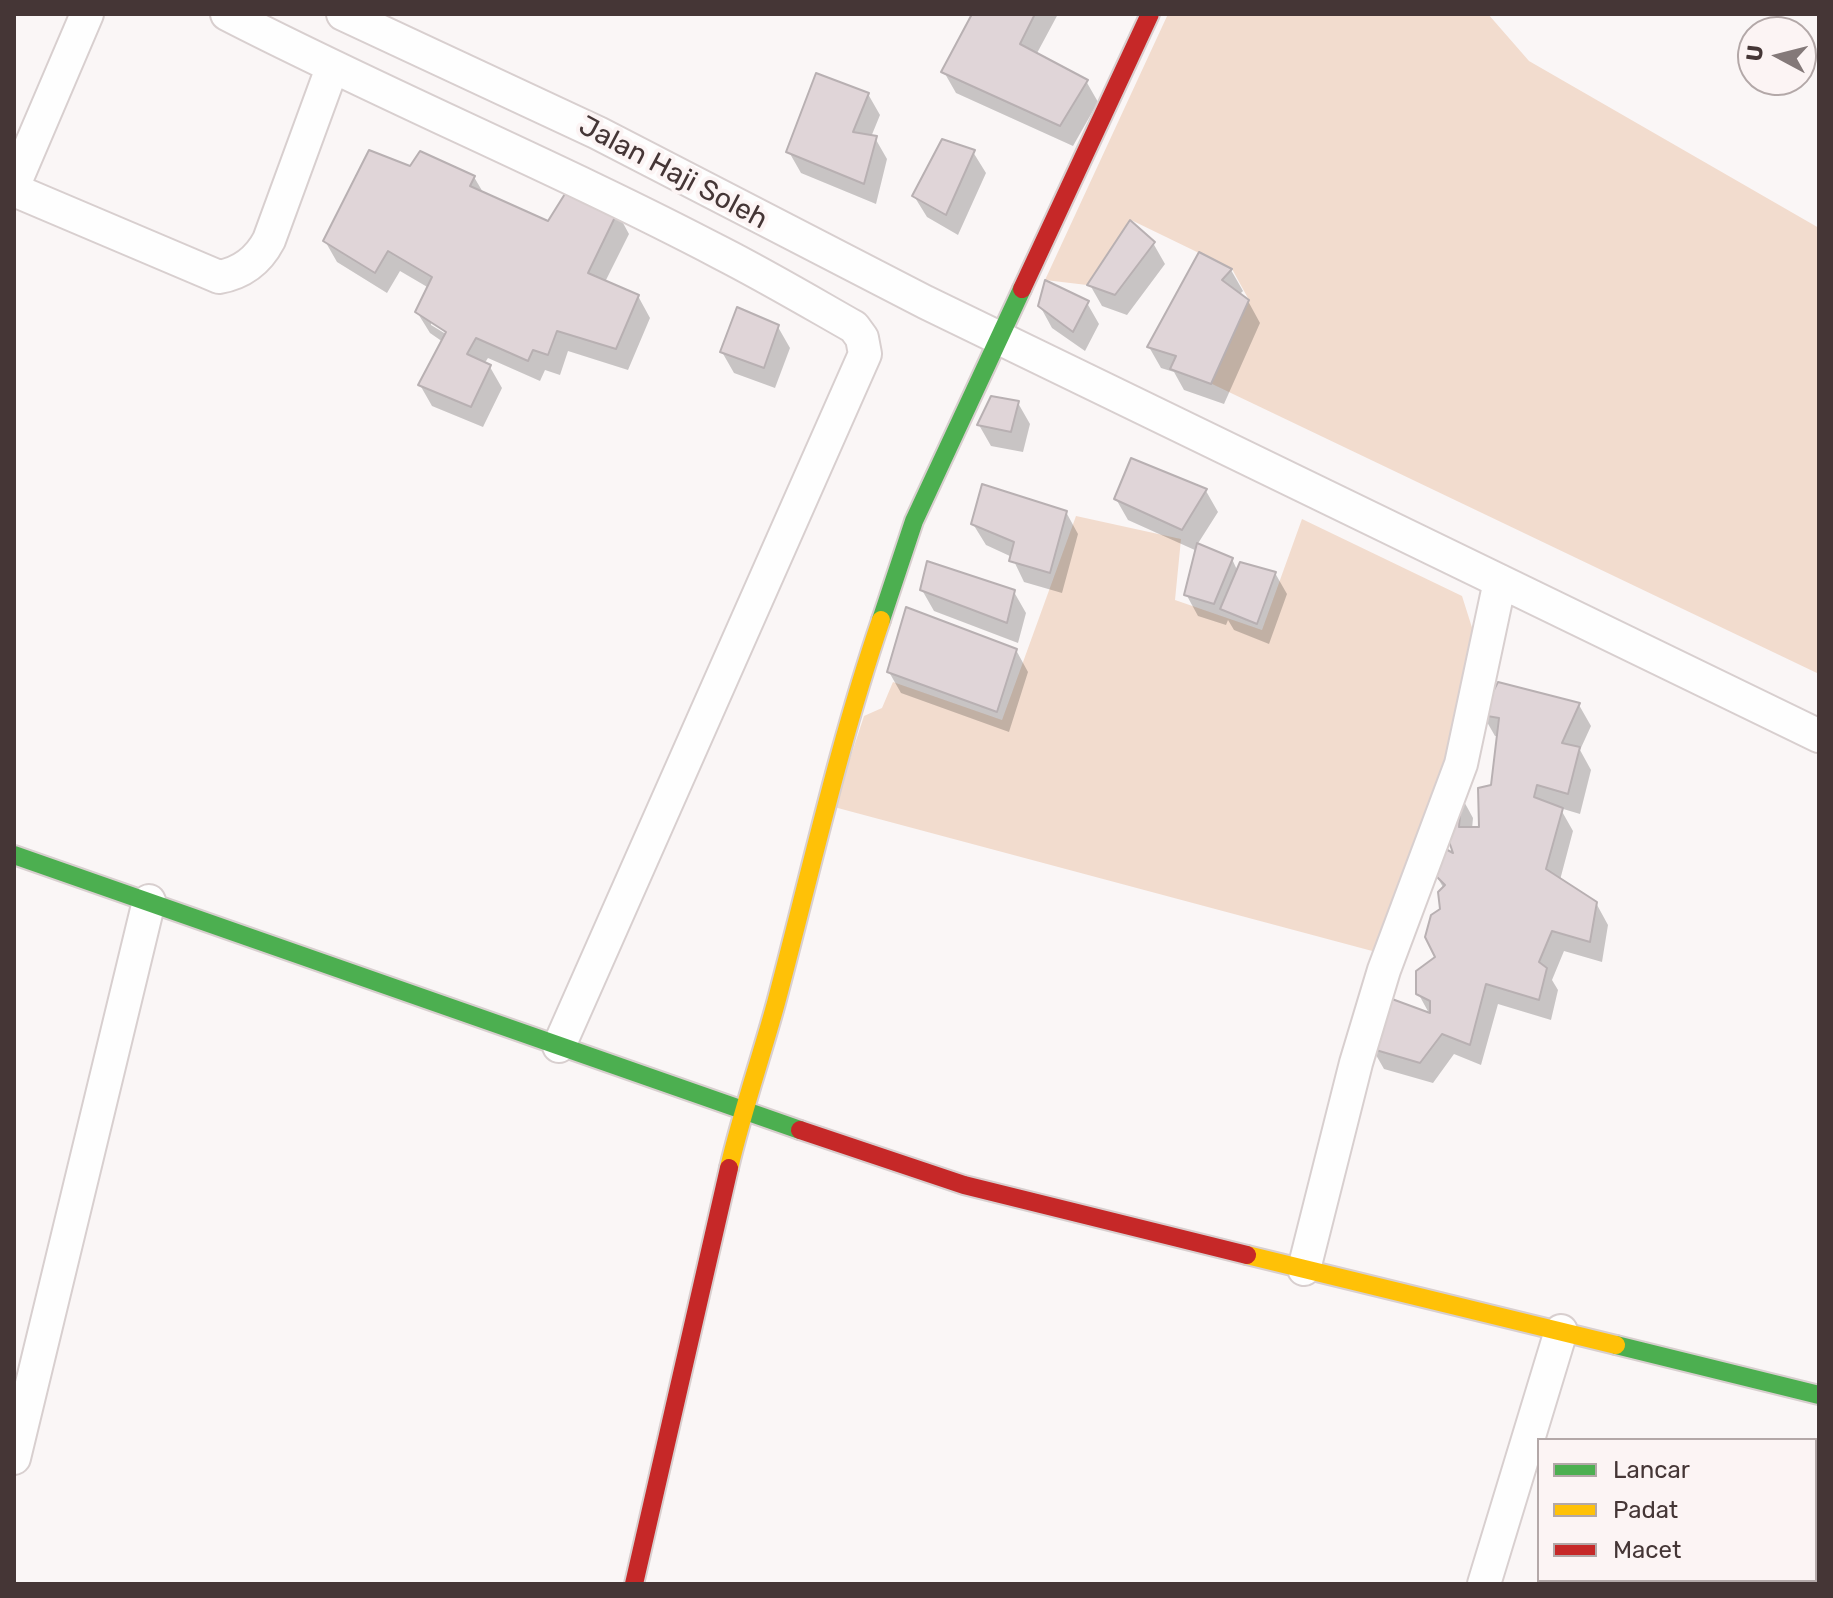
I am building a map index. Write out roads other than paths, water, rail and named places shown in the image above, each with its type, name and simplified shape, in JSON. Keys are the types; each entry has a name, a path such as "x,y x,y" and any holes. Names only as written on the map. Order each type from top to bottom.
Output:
{"street":[{"path":"87,14 14,187 219,277 235,274 262,253 332,68"},
{"path":"227,14 332,68 586,156 722,253 854,327 862,338 865,354 559,1046"},
{"name":"Jalan Haji Soleh","path":"343,14 586,156 749,214 1819,736"},
{"path":"634,1584 742,1110 775,1007 854,699 914,521 1150,14"},
{"path":"1304,1269 1356,1063 1384,970 1461,764 1500,581"},
{"path":"14,855 600,1063 964,1185 1819,1395"},
{"path":"14,1458 149,901"},
{"path":"1484,1584 1561,1331"}]}
